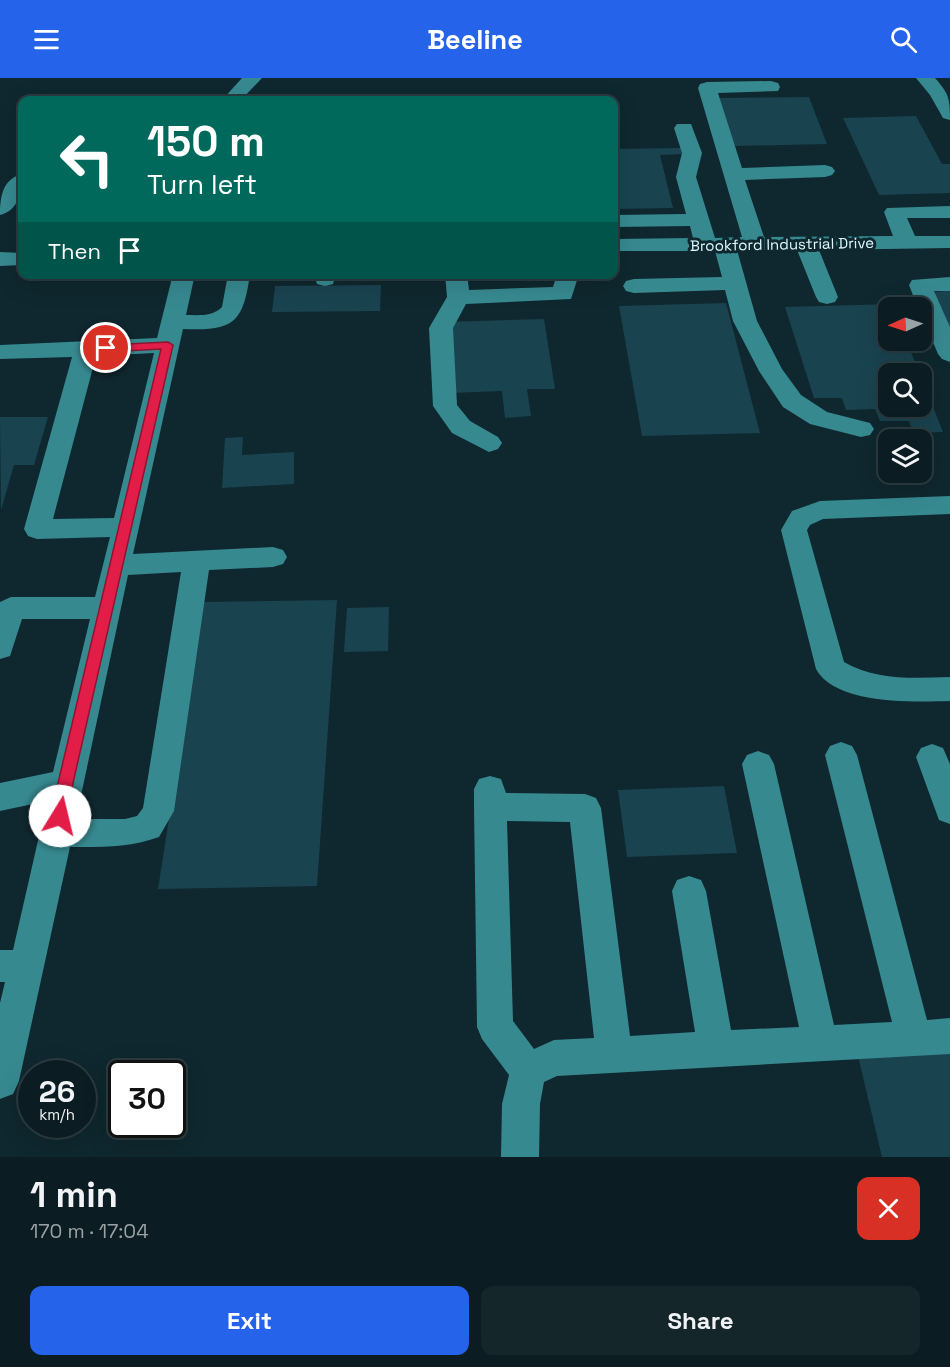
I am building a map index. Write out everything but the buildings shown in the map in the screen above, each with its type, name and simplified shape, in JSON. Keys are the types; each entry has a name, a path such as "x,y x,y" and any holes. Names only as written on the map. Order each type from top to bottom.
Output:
{"street":[{"path":"235,96 253,78"},
{"path":"925,78 938,93 950,114"},
{"path":"755,244 707,88 771,87"},
{"path":"684,128 692,153 686,177 699,220 715,244 734,283 745,321 771,372 792,401 819,418 861,429"},
{"path":"733,174 825,171"},
{"path":"0,209 18,185"},
{"path":"907,243 894,212 950,212"},
{"path":"0,220 18,219"},
{"path":"618,221 699,220"},
{"name":"Brookford Industrial Drive","path":"618,245 950,242"},
{"path":"806,244 827,297"},
{"path":"0,259 18,258"},
{"path":"0,1081 13,966 57,833 66,783 183,279"},
{"path":"0,352 86,349 170,334 217,321 225,318 233,310 238,279"},
{"path":"489,442 461,427 445,406 441,328 457,286 563,294 567,279"},
{"path":"634,286 734,283"},
{"path":"950,284 920,285 950,354"},
{"path":"86,349 37,529 126,527"},
{"path":"950,505 820,510 801,518 794,530 831,669 847,680 881,690 950,688"},
{"path":"118,565 273,557"},
{"path":"57,833 125,833 148,827 158,811 197,561"},
{"path":"0,648 4,619 11,608 108,608"},
{"path":"842,754 914,1037"},
{"path":"932,757 950,810"},
{"path":"758,764 820,1042"},
{"path":"0,797 66,783"},
{"path":"520,1157 521,1104 528,1071 495,1027 490,798 585,808 615,1055"},
{"path":"689,891 716,1048"},
{"path":"528,1071 554,1058 950,1036"}],"route":[{"path":"60,816 168,345 106,348"}]}
